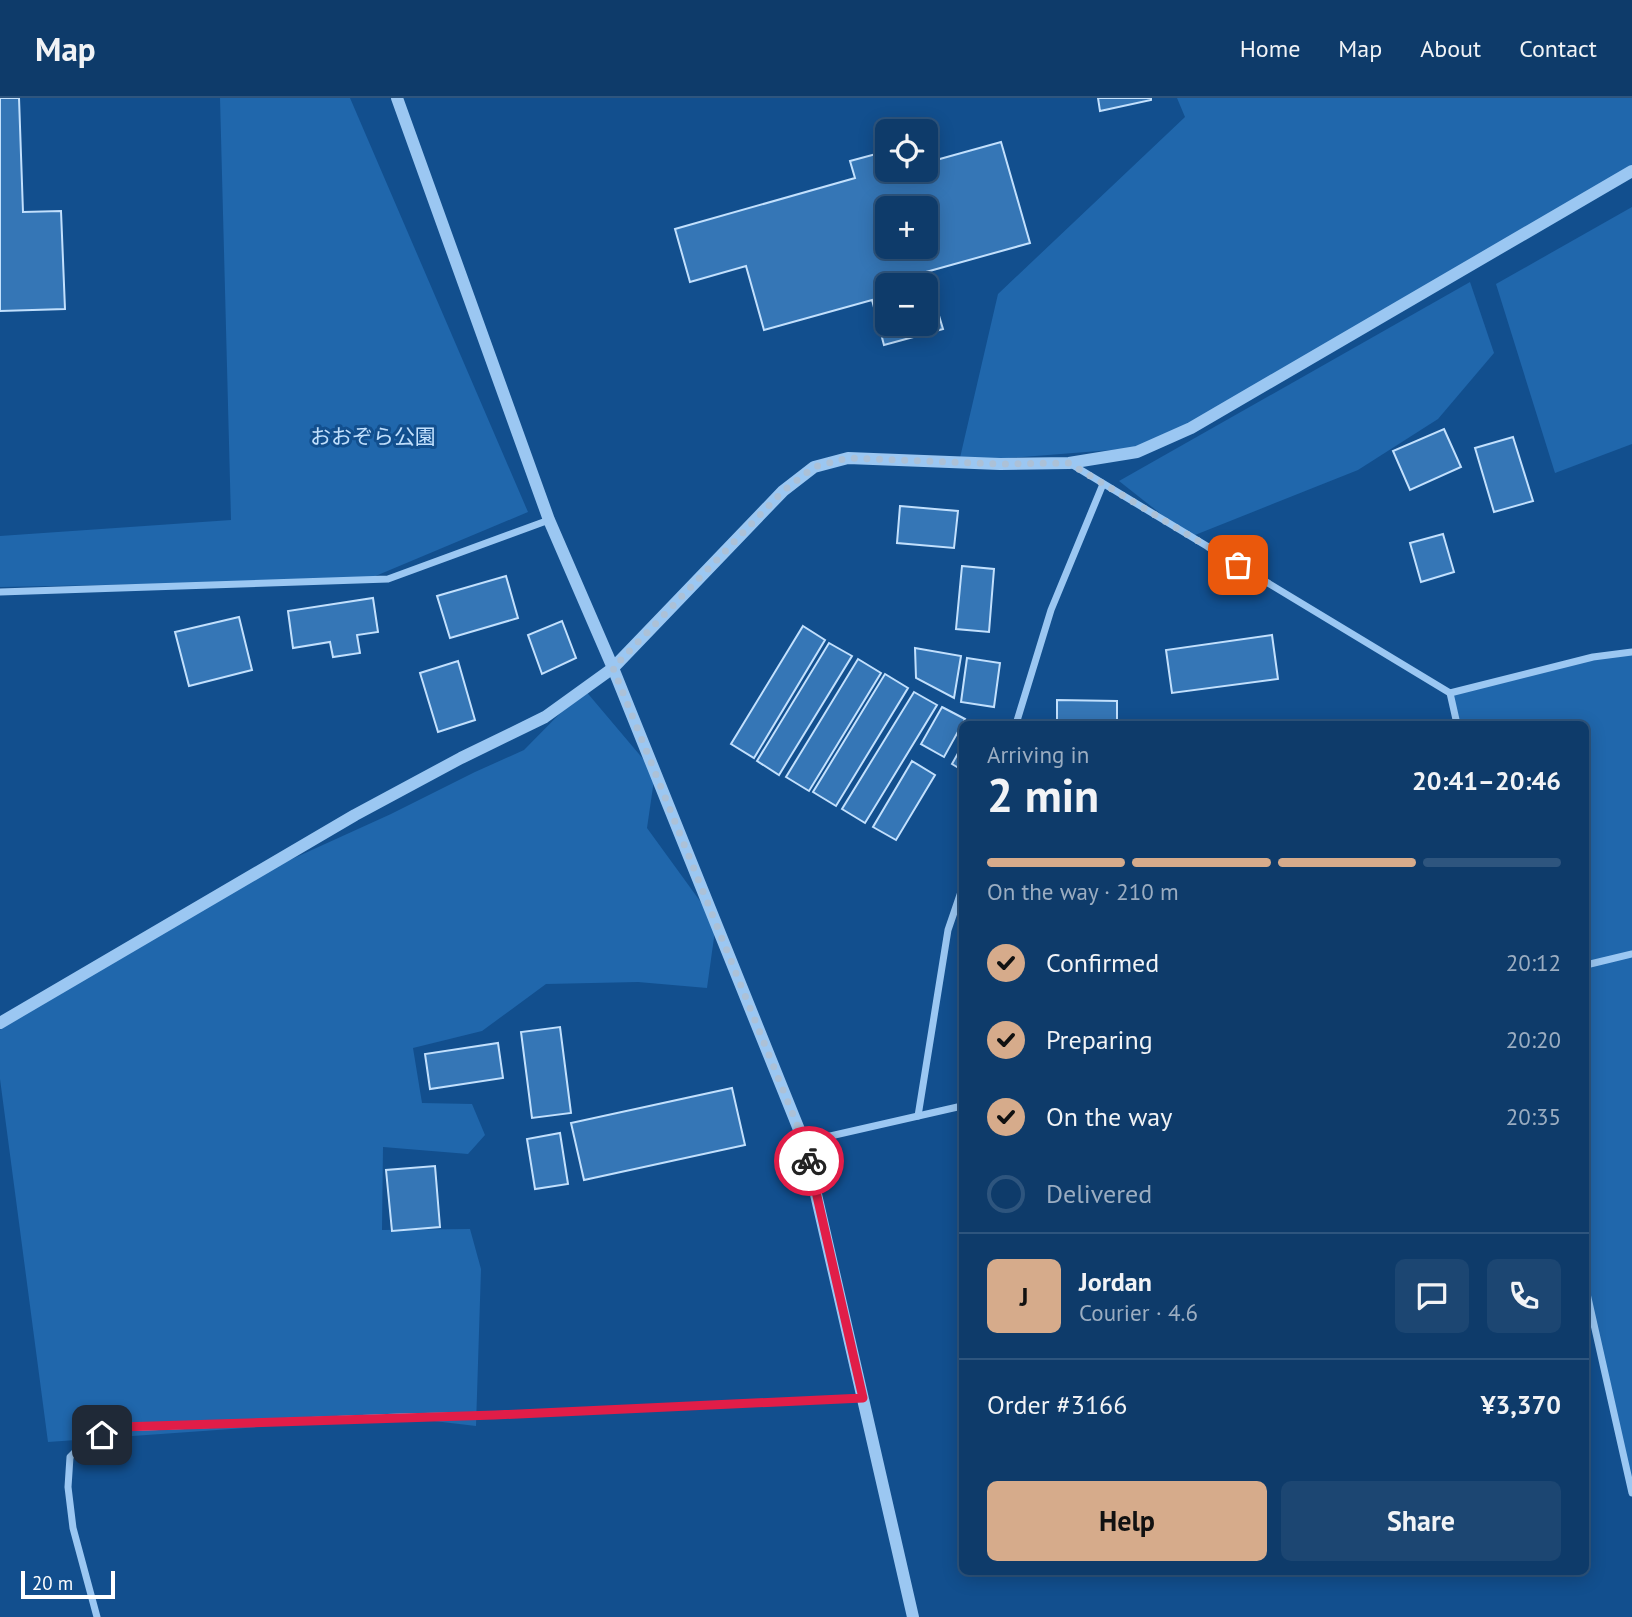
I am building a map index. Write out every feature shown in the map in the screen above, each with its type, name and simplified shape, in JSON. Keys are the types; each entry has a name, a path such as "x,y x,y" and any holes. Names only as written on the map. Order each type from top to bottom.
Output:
{"street":[{"path":"397,98 549,520 613,668 804,1142 913,1617"},
{"path":"0,1023 355,815 545,717 613,668 783,491 814,467 848,458 1000,464 1069,463 1138,452 1191,428 1632,171"},
{"path":"1069,463 1450,692 1593,657 1632,652"},
{"path":"1017,721 1051,610 1103,484"},
{"path":"0,592 388,579 549,520"},
{"path":"1450,692 1456,721"},
{"path":"918,1116 948,930 959,898"},
{"path":"1589,964 1632,954"},
{"path":"804,1142 959,1107"},
{"path":"1589,1302 1632,1493"},
{"path":"97,1617 73,1528 68,1487 70,1457 84,1443 120,1427 509,1415 863,1398"}],"green space":[{"name":"おおぞら公園","path":"220,98 350,98 528,512 366,580 0,587 0,536 231,520"},
{"path":"1177,98 1632,98 1632,171 1150,447 959,462 998,294 1185,117"},
{"path":"1632,207 1632,444 1555,473 1496,284"},
{"path":"1470,282 1494,353 1438,419 1358,470 1190,537 1119,481"},
{"path":"1632,651 1632,1492 1589,1302 1589,721 1456,721 1450,693"},
{"path":"584,689 655,773 647,828 716,923 707,988 638,982 546,984 482,1031 413,1048 422,1103 472,1104 485,1135 468,1154 383,1147 382,1230 470,1229 481,1269 476,1426 400,1417 48,1442 0,1079 0,1023 248,879 524,750"}],"building":[{"path":"0,98 19,98 23,212 61,211 65,309 0,311"},
{"path":"1098,98 1151,98 1151,100 1100,111"},
{"path":"1001,142 1030,243 926,273 875,273 875,311 872,300 764,330 746,266 690,282 675,229 855,178 850,161 875,154 875,182 938,182 938,160"},
{"path":"938,312 943,329 938,330"},
{"path":"882,336 917,336 884,345"},
{"path":"1444,429 1461,467 1410,490 1393,451"},
{"path":"1513,437 1533,501 1494,512 1475,448"},
{"path":"900,506 958,511 954,548 897,543"},
{"path":"1443,534 1454,572 1421,582 1410,543"},
{"path":"962,566 994,569 989,632 956,629"},
{"path":"506,576 518,618 450,638 437,596"},
{"path":"373,598 378,632 357,635 360,653 333,657 330,642 293,648 288,611"},
{"path":"239,617 252,670 189,686 175,632"},
{"path":"562,621 576,658 542,674 528,635"},
{"path":"803,626 825,640 754,758 731,744"},
{"path":"1272,635 1278,679 1172,693 1166,650"},
{"path":"829,643 852,656 779,775 757,761"},
{"path":"915,648 961,656 954,698 916,678"},
{"path":"967,658 1000,663 994,707 961,702"},
{"path":"858,659 881,673 809,791 786,777"},
{"path":"458,661 475,720 438,732 420,673"},
{"path":"885,674 908,688 836,806 813,792"},
{"path":"914,692 937,705 865,823 842,809"},
{"path":"1057,700 1117,701 1117,721 1057,721"},
{"path":"942,707 965,719 959,721 959,730 944,757 921,744"},
{"path":"959,751 959,768 952,764"},
{"path":"912,761 935,775 896,840 873,827"},
{"path":"560,1027 571,1113 532,1118 521,1032"},
{"path":"498,1043 503,1078 430,1089 425,1054"},
{"path":"732,1088 745,1145 584,1180 571,1123"},
{"path":"560,1133 568,1184 535,1189 527,1139"},
{"path":"435,1166 440,1227 392,1231 386,1170"}],"way so far":[{"path":"809,1161 804,1142 613,668 783,491 814,467 848,458 1000,464 1069,463 1238,565"}],"route":[{"path":"102,1435 120,1427 495,1415 863,1398 809,1161"}]}
